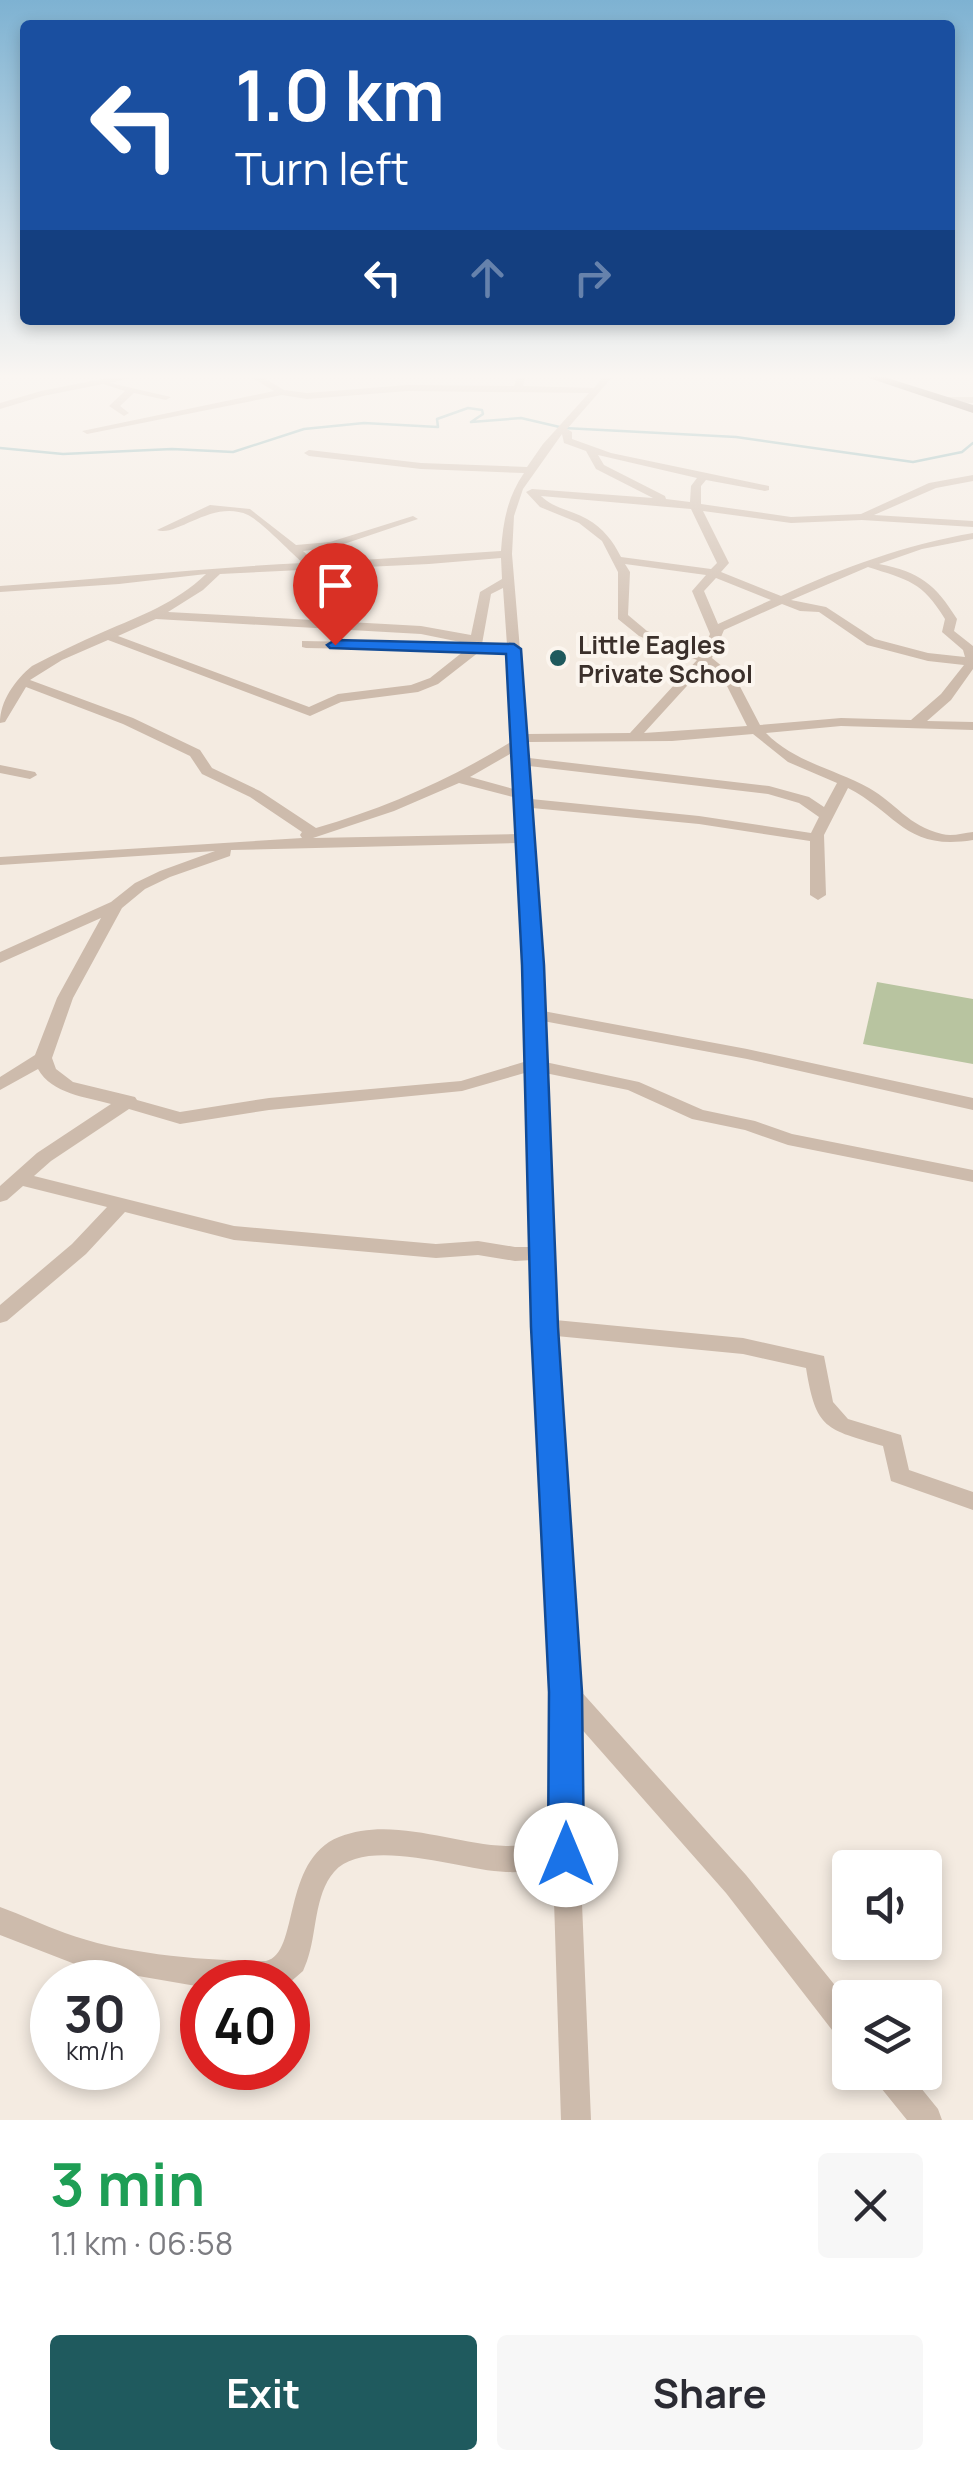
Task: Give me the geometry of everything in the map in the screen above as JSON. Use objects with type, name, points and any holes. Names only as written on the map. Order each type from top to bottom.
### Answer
[{"type":"street","points":[[529,474],[525,491],[509,516],[506,582],[521,747],[533,965],[545,1327],[565,1692],[574,2118]]},
{"type":"street","points":[[614,474],[664,502]]},
{"type":"street","points":[[694,474],[765,488]]},
{"type":"street","points":[[703,476],[694,487],[693,507],[724,563],[698,591],[716,632]]},
{"type":"street","points":[[862,516],[933,485],[973,478]]},
{"type":"street","points":[[525,491],[664,502],[791,520],[862,516],[973,524]]},
{"type":"street","points":[[525,491],[591,525],[605,536],[610,551],[620,560],[712,574],[800,607],[822,609],[871,642],[973,662]]},
{"type":"street","points":[[162,530],[201,510],[255,514],[313,566]]},
{"type":"street","points":[[293,549],[331,545],[413,519]]},
{"type":"street","points":[[632,738],[705,659],[716,632],[779,598],[920,546],[973,536]]},
{"type":"street","points":[[0,589],[216,571],[506,554]]},
{"type":"street","points":[[620,560],[625,583],[622,616],[650,640],[705,659],[734,682],[754,728],[808,768],[846,781],[880,801],[898,819],[949,840],[973,836]]},
{"type":"street","points":[[868,565],[912,574],[924,582],[951,619],[948,632],[969,649],[973,662]]},
{"type":"street","points":[[0,719],[7,699],[52,660],[150,615],[196,588],[216,571]]},
{"type":"street","points":[[105,635],[310,712],[338,698],[413,690],[434,680],[476,644],[486,592],[506,582]]},
{"type":"street","points":[[150,615],[421,630],[514,649]]},
{"type":"street","points":[[306,644],[476,644]]},
{"type":"street","points":[[916,723],[946,697],[973,662]]},
{"type":"street","points":[[24,682],[128,721],[195,753],[207,771],[255,794],[314,833]]},
{"type":"street","points":[[277,843],[314,833],[479,770],[521,747],[754,728],[916,723],[973,726]]},
{"type":"street","points":[[521,747],[769,790],[804,800],[827,816]]},
{"type":"street","points":[[0,769],[30,775]]},
{"type":"street","points":[[457,778],[524,799],[817,838]]},
{"type":"street","points":[[818,895],[817,838],[846,781]]},
{"type":"street","points":[[0,861],[277,843],[525,838]]},
{"type":"street","points":[[0,958],[116,905],[140,886],[165,874],[256,844]]},
{"type":"street","points":[[116,905],[65,998],[43,1058],[45,1069],[67,1086],[129,1101],[170,1117],[196,1117],[269,1104],[462,1086],[534,1065],[633,1086],[698,1115],[749,1125],[788,1139],[973,1176]]},
{"type":"street","points":[[532,1014],[747,1054],[973,1104]]},
{"type":"street","points":[[0,1085],[43,1058]]},
{"type":"street","points":[[0,1196],[44,1157],[129,1101]]},
{"type":"street","points":[[20,1179],[234,1233],[423,1250],[542,1252]]},
{"type":"street","points":[[0,1316],[78,1249],[121,1204]]},
{"type":"street","points":[[545,1327],[725,1344],[816,1362],[823,1406],[840,1426],[893,1441],[899,1475],[973,1501]]},
{"type":"street","points":[[565,1692],[736,1884],[832,2005]]},
{"type":"street","points":[[0,1921],[92,1955],[236,1977],[268,1975],[286,1968],[294,1956],[302,1909],[314,1879],[336,1850],[354,1842],[373,1841],[506,1860],[566,1855]]},
{"type":"street","points":[[903,2090],[927,2120]]},
{"type":"green space","points":[[877,982],[973,999],[973,1064],[863,1044]]},
{"type":"place","name":"Little Eagles Private School","points":[[558,658]]},
{"type":"route","points":[[335,645],[514,649],[533,965],[545,1327],[565,1692],[566,1855]]}]
